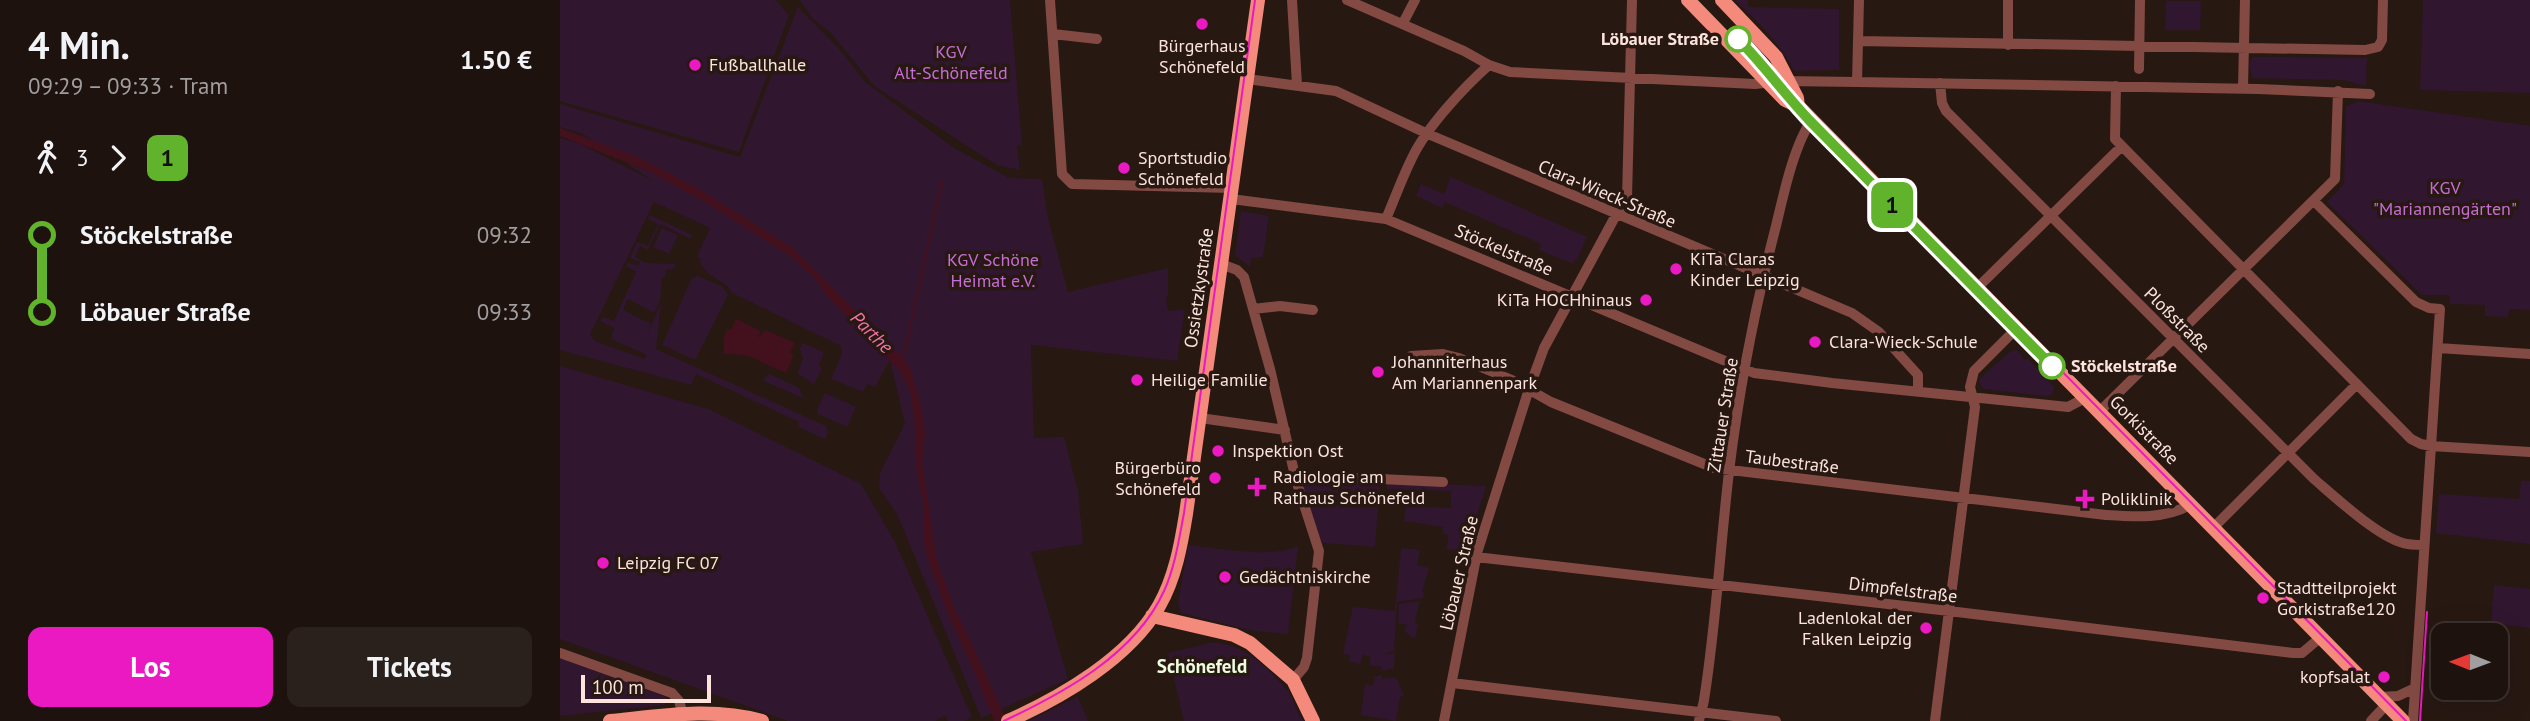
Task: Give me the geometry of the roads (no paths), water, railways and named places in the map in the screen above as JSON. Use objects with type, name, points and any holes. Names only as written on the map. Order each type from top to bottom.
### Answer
[{"type":"main road","name":"Ossietzkystraße","points":[[1008,721],[1051,700],[1086,678],[1123,648],[1152,616],[1169,584],[1179,552],[1200,418],[1258,0]]},
{"type":"main road","name":"Gorkistraße","points":[[1688,0],[1768,84],[1785,100],[1798,106],[2403,721]]},
{"type":"main road","name":"Gorkistraße","points":[[1722,0],[1767,46],[1797,98],[1798,106]]},
{"type":"main road","points":[[1152,616],[1234,635],[1264,653],[1293,680],[1313,721]]},
{"type":"main road","points":[[610,721],[683,713],[712,713],[762,721]]},
{"type":"street","points":[[1050,0],[1053,34],[1097,39]]},
{"type":"street","points":[[1292,0],[1297,85]]},
{"type":"street","points":[[1347,0],[1510,72],[1768,84],[1788,81],[1940,83],[2338,91],[2370,94]]},
{"type":"street","points":[[1403,23],[1415,0]]},
{"type":"street","name":"Löbauer Straße","points":[[1444,721],[1476,557],[1529,389],[1544,348],[1627,198],[1632,0]]},
{"type":"street","points":[[1857,82],[1859,0]]},
{"type":"street","points":[[2008,0],[2008,45]]},
{"type":"street","points":[[2138,69],[2140,0]]},
{"type":"street","points":[[2243,89],[2245,0]]},
{"type":"street","points":[[1858,41],[2371,50],[2378,47],[2382,40],[2384,0]]},
{"type":"street","name":"Stöckelstraße","points":[[1053,34],[1062,174],[1072,184],[1231,194],[1386,219],[1744,370],[1790,378],[2068,407],[2085,398]]},
{"type":"street","points":[[1386,219],[1413,156],[1473,79],[1489,65]]},
{"type":"street","name":"Clara-Wieck-Straße","points":[[1247,79],[1336,91],[1428,134],[1865,320],[1918,375],[1918,392]]},
{"type":"street","name":"Ploßstraße","points":[[1940,83],[1942,103],[1946,111],[2287,453],[2329,492],[2383,532],[2403,543],[2424,545]]},
{"type":"street","points":[[2116,86],[2115,139],[2411,439],[2431,446],[2530,452]]},
{"type":"street","points":[[2099,412],[2334,179],[2338,91]]},
{"type":"street","name":"Zittauer Straße","points":[[1700,717],[1718,584],[1729,471],[1744,370],[1763,276],[1790,176],[1806,129],[1812,121]]},
{"type":"street","points":[[1978,288],[2122,146]]},
{"type":"street","points":[[2314,201],[2416,302],[2429,308],[2441,309],[2413,721]]},
{"type":"street","points":[[1221,264],[1237,270],[1244,277],[1296,480],[1319,551],[1307,658],[1304,667],[1293,680]]},
{"type":"street","points":[[1253,309],[1280,306],[1312,310]]},
{"type":"street","points":[[1935,721],[1975,407],[1970,387],[1973,371],[2017,328]]},
{"type":"street","points":[[2438,348],[2530,354]]},
{"type":"street","name":"Taubestraße","points":[[1411,356],[1443,354],[1459,358],[1529,389],[1551,402],[1695,461],[1729,471],[2043,509],[2135,517],[2167,514],[2190,505]]},
{"type":"street","points":[[2213,528],[2357,384]]},
{"type":"street","points":[[1200,418],[1284,429]]},
{"type":"street","points":[[1296,480],[1360,478],[1443,481]]},
{"type":"street","name":"Dimpfelstraße","points":[[1476,557],[2293,653],[2302,653],[2321,637]]},
{"type":"street","points":[[560,653],[672,693],[679,701],[683,713]]},
{"type":"street","points":[[1452,683],[1700,717],[1776,721]]},
{"type":"street","points":[[2371,721],[2384,701],[2415,688]]},
{"type":"water","name":"Parthe","points":[[560,128],[640,158],[696,187],[793,248],[903,358],[911,370],[920,401],[925,434],[922,462],[937,561],[955,610],[1007,721],[994,721],[947,612],[927,557],[923,536],[923,501],[915,462],[911,394],[899,370],[826,295],[815,278],[791,257],[705,202],[650,172],[560,136]]},
{"type":"water","points":[[736,319],[761,331],[758,338],[766,330],[795,343],[790,353],[794,354],[786,373],[746,355],[724,354],[724,337]]},
{"type":"waterway","name":"Parthe","points":[[903,359],[942,181]]},
{"type":"tram line","points":[[1004,721],[1050,698],[1095,670],[1116,653],[1151,614],[1168,582],[1184,513],[1255,0]]},
{"type":"tram line","name":"1","points":[[1738,39],[1762,62],[1785,94],[1811,122],[2052,366]]},
{"type":"tram line","points":[[1798,103],[2406,721]]},
{"type":"tram line","points":[[2420,721],[2427,612]]},
{"type":"place","name":"Bürgerhaus Schönefeld","points":[[1202,24]]},
{"type":"place","name":"Löbauer Straße","points":[[1738,39]]},
{"type":"place","name":"Fußballhalle","points":[[695,65]]},
{"type":"place","name":"Sportstudio Schönefeld","points":[[1124,168]]},
{"type":"place","name":"KiTa Claras Kinder Leipzig","points":[[1676,269]]},
{"type":"place","name":"KiTa HOCHhinaus","points":[[1646,300]]},
{"type":"place","name":"Clara-Wieck-Schule","points":[[1815,342]]},
{"type":"place","name":"Stöckelstraße","points":[[2052,366]]},
{"type":"place","name":"Johanniterhaus Am Mariannenpark","points":[[1378,372]]},
{"type":"place","name":"Heilige Familie","points":[[1137,380]]},
{"type":"place","name":"Inspektion Ost","points":[[1218,451]]},
{"type":"place","name":"Bürgerbüro Schönefeld","points":[[1215,478]]},
{"type":"place","name":"Radiologie am Rathaus Schönefeld","points":[[1257,487]]},
{"type":"place","name":"Poliklinik","points":[[2085,499]]},
{"type":"place","name":"Leipzig FC 07","points":[[603,563]]},
{"type":"place","name":"Gedächtniskirche","points":[[1225,577]]},
{"type":"place","name":"Stadtteilprojekt Gorkistraße120","points":[[2263,598]]},
{"type":"place","name":"Ladenlokal der Falken Leipzig","points":[[1926,628]]},
{"type":"place","name":"kopfsalat","points":[[2384,677]]},
{"type":"district","name":"Schönefeld","points":[[1202,666]]},
{"type":"park label","name":"KGV Alt-Schönefeld","points":[[951,62]]},
{"type":"park label","name":"KGV \"Mariannengärten\"","points":[[2445,198]]},
{"type":"park label","name":"KGV Schöne Heimat e.V.","points":[[993,270]]}]
